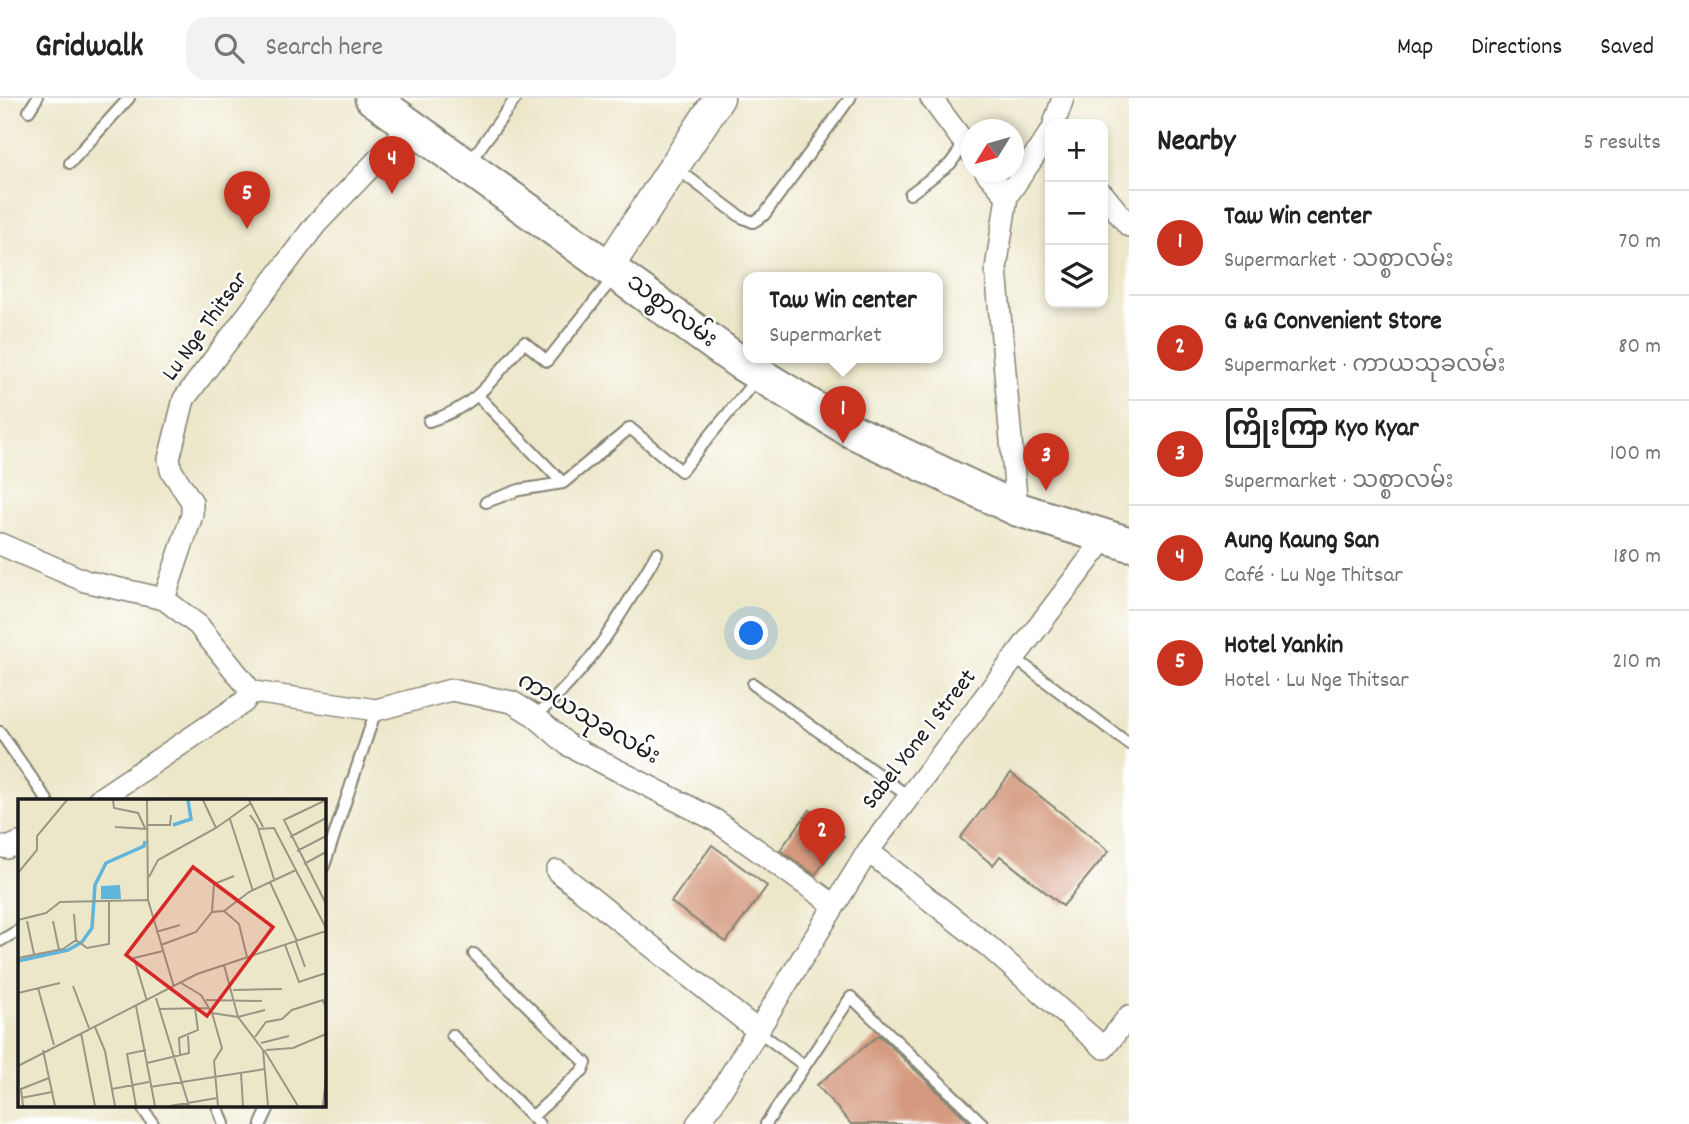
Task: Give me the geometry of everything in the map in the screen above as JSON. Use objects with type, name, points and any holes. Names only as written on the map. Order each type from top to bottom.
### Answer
[{"type":"main road","name":"သစ္စာလမ်း","points":[[372,98],[743,363]]},
{"type":"main road","points":[[613,269],[672,165],[719,98]]},
{"type":"main road","name":"သစ္စာလမ်း","points":[[743,363],[850,430],[1017,509],[1118,540]]},
{"type":"street","points":[[931,98],[961,139]]},
{"type":"street","points":[[1056,119],[1063,98]]},
{"type":"street","name":"Lu Nge Thitsar","points":[[164,599],[192,515],[192,502],[171,470],[169,459],[184,398],[316,224],[410,126]]},
{"type":"street","points":[[1017,509],[996,269],[1007,196],[1045,140]]},
{"type":"street","points":[[995,182],[1007,196]]},
{"type":"street","points":[[1108,200],[1129,226]]},
{"type":"street","name":"Sabel Yone 1 Street","points":[[696,1124],[758,1031],[868,851],[1016,659],[1118,540]]},
{"type":"street","points":[[0,544],[85,581],[164,599],[198,625],[251,691],[244,702],[99,799]]},
{"type":"street","name":"ကာယသုခလမ်း","points":[[251,691],[376,710],[451,690],[512,702],[535,716],[568,745],[715,820],[834,904]]},
{"type":"street","points":[[0,846],[7,848],[18,844]]},
{"type":"street","points":[[868,851],[988,946],[1104,1048],[1129,1016]]},
{"type":"street","points":[[557,871],[758,1031]]},
{"type":"lane","points":[[29,111],[37,98]]},
{"type":"lane","points":[[70,163],[129,98]]},
{"type":"lane","points":[[467,165],[516,98]]},
{"type":"lane","points":[[672,165],[741,217],[753,222],[764,215],[850,98]]},
{"type":"lane","points":[[910,194],[961,155]]},
{"type":"lane","points":[[429,421],[455,414],[478,396],[524,342],[547,361],[613,269]]},
{"type":"lane","points":[[486,502],[519,490],[563,483],[630,428],[681,471],[760,375]]},
{"type":"lane","points":[[478,396],[563,483]]},
{"type":"lane","points":[[535,716],[560,695],[609,635],[657,553]]},
{"type":"lane","points":[[1016,659],[1129,744]]},
{"type":"lane","points":[[753,684],[908,796]]},
{"type":"lane","points":[[326,860],[376,710]]},
{"type":"lane","points":[[0,732],[46,799]]},
{"type":"lane","points":[[0,941],[18,931]]},
{"type":"lane","points":[[452,1035],[536,1121],[583,1070],[586,1063],[474,954]]},
{"type":"lane","points":[[766,1124],[851,998],[983,1124]]},
{"type":"lane","points":[[758,1031],[806,1066]]},
{"type":"lane","points":[[142,1107],[153,1124]]},
{"type":"lane","points":[[218,1107],[224,1124]]},
{"type":"lane","points":[[261,1124],[269,1107]]},
{"type":"building","points":[[1011,773],[1109,851],[1063,906],[1000,856],[993,865],[960,838]]},
{"type":"building","points":[[810,810],[844,836],[815,875],[780,850]]},
{"type":"building","points":[[712,845],[767,886],[726,942],[671,902]]},
{"type":"building","points":[[879,1035],[971,1124],[851,1124],[817,1085]]},
{"type":"place","name":"Aung Kaung San","points":[[392,194]]},
{"type":"place","name":"Hotel Yankin","points":[[247,229]]},
{"type":"place","name":"Taw Win center","points":[[843,444]]},
{"type":"place","name":"ကြိုးကြာ Kyo Kyar","points":[[1046,491]]},
{"type":"place","name":"G &G Convenient Store","points":[[822,866]]}]
